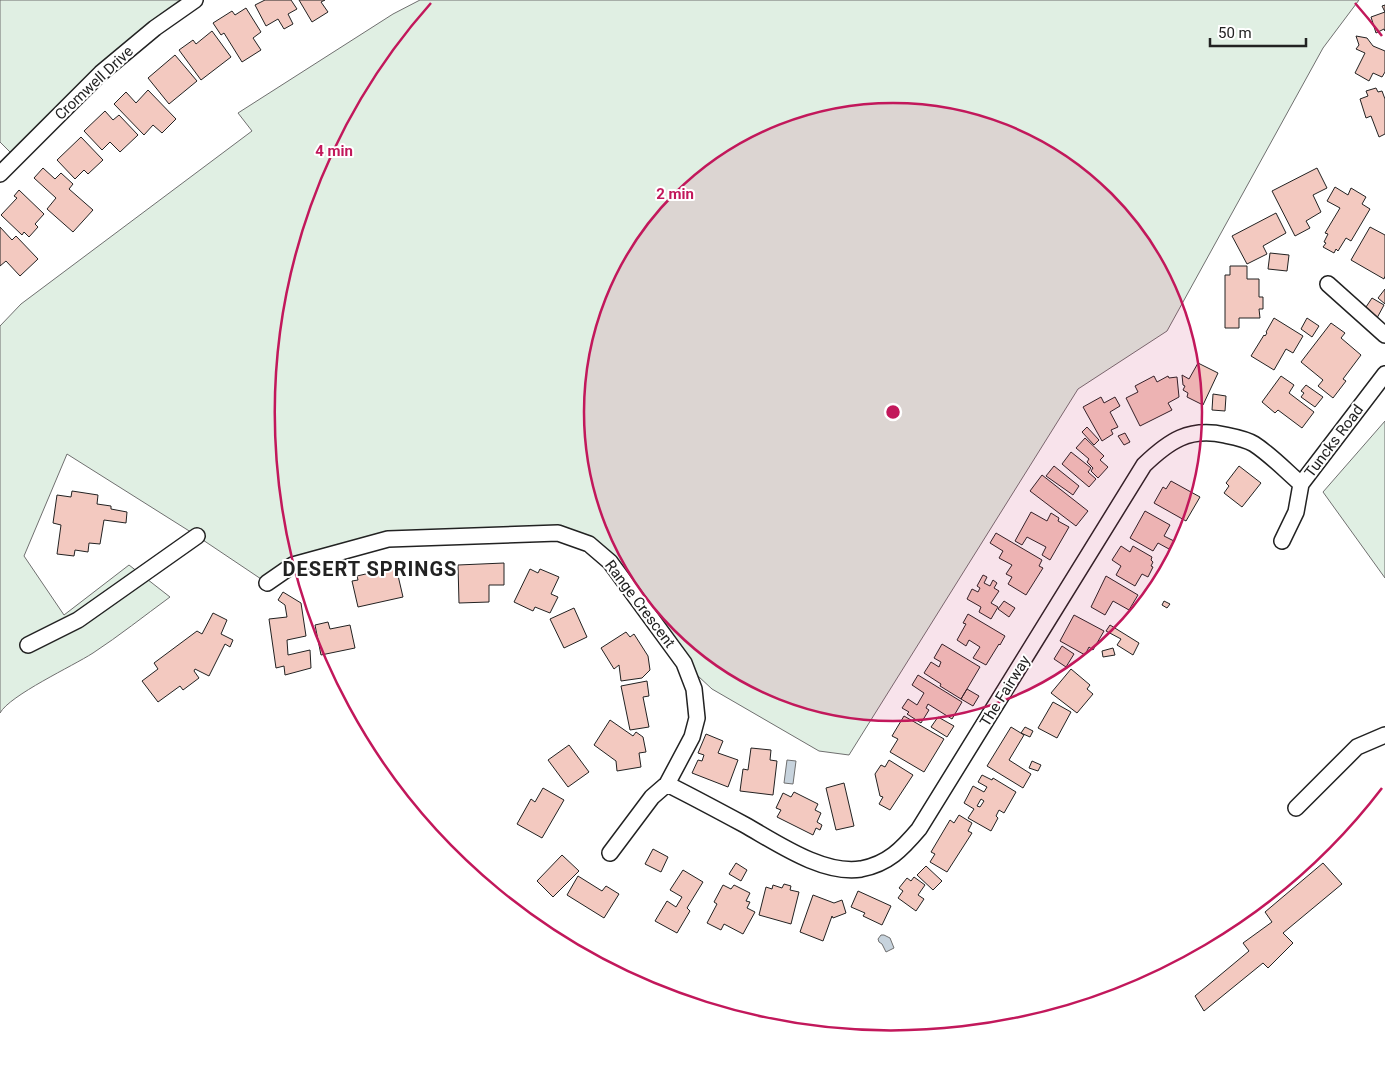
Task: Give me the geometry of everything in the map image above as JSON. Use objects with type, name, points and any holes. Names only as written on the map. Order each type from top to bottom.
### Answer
[{"type":"street","name":"Cromwell Drive","points":[[0,174],[101,73],[155,28],[195,0]]},
{"type":"street","points":[[1328,284],[1385,335]]},
{"type":"street","name":"Tuncks Road","points":[[1282,541],[1296,512],[1301,484],[1385,374]]},
{"type":"street","name":"The Fairway","points":[[667,784],[805,858],[836,869],[860,869],[880,863],[902,849],[919,829],[1144,465],[1163,448],[1180,437],[1197,433],[1218,433],[1254,444],[1301,484]]},
{"type":"street","name":"Range Crescent","points":[[267,583],[292,565],[388,539],[558,534],[589,544],[610,562],[684,663],[694,689],[696,718],[692,737],[667,784],[647,803],[610,853]]},
{"type":"street","points":[[28,645],[78,620],[197,536]]},
{"type":"street","points":[[1296,808],[1356,747],[1385,735]]},
{"type":"green space","points":[[0,0],[195,0],[155,28],[16,158],[0,142]]},
{"type":"green space","points":[[420,0],[1359,0],[1323,48],[1167,331],[1078,389],[849,755],[819,751],[712,689],[684,663],[609,562],[579,540],[362,545],[267,583],[194,534],[67,454],[24,556],[64,615],[129,565],[170,597],[93,653],[16,698],[0,713],[0,326],[21,304],[252,131],[238,113],[393,14]]},
{"type":"green space","points":[[1385,421],[1385,578],[1323,492]]},
{"type":"shaded area","points":[[787,760],[796,761],[793,784],[784,783]]},
{"type":"shaded area","points":[[881,935],[890,938],[894,948],[886,952],[878,939]]},
{"type":"building","points":[[265,0],[291,0],[297,9],[288,14],[293,24],[284,29],[278,19],[266,26],[255,5]]},
{"type":"building","points":[[299,0],[325,0],[321,2],[328,12],[312,22]]},
{"type":"building","points":[[246,8],[261,32],[253,38],[261,50],[242,62],[224,33],[221,35],[213,23],[232,11],[235,15]]},
{"type":"building","points":[[1385,12],[1385,31],[1384,29],[1376,33],[1371,17]]},
{"type":"building","points":[[212,31],[231,57],[201,80],[179,50],[193,40],[196,44]]},
{"type":"building","points":[[1356,36],[1367,38],[1373,46],[1385,51],[1385,72],[1382,77],[1373,73],[1369,81],[1355,73],[1365,53],[1356,49],[1359,45]]},
{"type":"building","points":[[175,55],[197,81],[169,104],[148,78]]},
{"type":"building","points":[[1376,88],[1378,92],[1382,91],[1385,99],[1385,134],[1379,137],[1371,116],[1366,118],[1360,99],[1368,96],[1366,91]]},
{"type":"building","points":[[148,90],[176,119],[162,133],[153,125],[144,135],[114,104],[126,92],[136,103]]},
{"type":"building","points":[[105,111],[113,120],[119,115],[138,135],[120,152],[110,142],[102,150],[84,131]]},
{"type":"building","points":[[81,137],[103,160],[88,174],[84,170],[75,179],[57,160]]},
{"type":"building","points":[[43,168],[55,179],[61,173],[73,184],[69,189],[93,210],[73,232],[47,209],[56,198],[34,178]]},
{"type":"building","points":[[1317,168],[1327,188],[1313,195],[1321,212],[1306,221],[1310,228],[1295,236],[1272,191]]},
{"type":"building","points":[[1335,187],[1348,195],[1351,188],[1366,197],[1362,204],[1370,209],[1351,241],[1346,238],[1338,251],[1336,249],[1334,253],[1323,247],[1328,234],[1325,233],[1340,208],[1327,201]]},
{"type":"building","points":[[19,190],[44,214],[35,224],[38,227],[29,237],[24,232],[22,235],[1,215],[17,198],[14,196]]},
{"type":"building","points":[[1276,213],[1286,233],[1263,246],[1267,254],[1247,264],[1232,236]]},
{"type":"building","points":[[0,227],[12,240],[16,236],[38,259],[20,276],[6,261],[0,266]]},
{"type":"building","points":[[1370,227],[1385,235],[1384,279],[1351,260]]},
{"type":"building","points":[[1270,253],[1289,255],[1287,271],[1268,269]]},
{"type":"building","points":[[1230,266],[1247,266],[1247,279],[1259,279],[1259,297],[1263,297],[1263,309],[1259,309],[1260,318],[1239,318],[1239,328],[1225,328],[1225,275],[1230,275]]},
{"type":"building","points":[[1385,289],[1385,304],[1378,298]]},
{"type":"building","points":[[1372,298],[1384,305],[1377,318],[1364,310]]},
{"type":"building","points":[[1274,318],[1303,336],[1293,353],[1286,349],[1274,370],[1251,356],[1267,333]]},
{"type":"building","points":[[1307,318],[1319,326],[1312,337],[1301,329]]},
{"type":"building","points":[[1331,323],[1345,333],[1341,338],[1361,355],[1343,379],[1346,381],[1333,398],[1318,386],[1323,380],[1301,362]]},
{"type":"building","points":[[1198,363],[1218,373],[1203,405],[1187,397],[1188,393],[1183,390],[1185,386],[1183,385],[1182,375],[1189,379]]},
{"type":"building","points":[[1154,376],[1157,382],[1168,376],[1169,378],[1177,377],[1179,397],[1168,403],[1172,410],[1140,426],[1126,398],[1138,392],[1135,386]]},
{"type":"building","points":[[1281,376],[1294,385],[1289,393],[1314,412],[1302,428],[1278,410],[1275,413],[1262,402]]},
{"type":"building","points":[[1306,385],[1323,397],[1315,407],[1301,397],[1304,393],[1301,391]]},
{"type":"building","points":[[1213,394],[1226,396],[1225,411],[1212,410]]},
{"type":"building","points":[[1101,397],[1104,403],[1115,397],[1120,406],[1110,412],[1118,427],[1111,430],[1113,434],[1102,441],[1083,407]]},
{"type":"building","points":[[1087,427],[1099,440],[1094,445],[1082,432]]},
{"type":"building","points":[[1125,433],[1130,442],[1124,445],[1118,436]]},
{"type":"building","points":[[1085,438],[1104,456],[1100,460],[1108,467],[1098,478],[1091,471],[1093,468],[1087,462],[1089,459],[1076,448]]},
{"type":"building","points":[[1071,452],[1091,468],[1088,472],[1096,479],[1089,487],[1062,464]]},
{"type":"building","points":[[1054,466],[1079,486],[1073,495],[1046,476]]},
{"type":"building","points":[[1239,466],[1261,483],[1242,507],[1224,493],[1229,486],[1226,483]]},
{"type":"building","points":[[1042,475],[1088,511],[1076,526],[1030,491]]},
{"type":"building","points":[[1171,481],[1200,497],[1186,521],[1154,503],[1163,487],[1166,489]]},
{"type":"building","points":[[72,491],[98,495],[97,504],[111,506],[111,509],[127,512],[126,523],[104,520],[100,544],[89,543],[88,552],[75,550],[74,556],[57,554],[61,525],[53,523],[57,495],[71,497]]},
{"type":"building","points":[[1145,511],[1170,525],[1164,536],[1174,541],[1169,549],[1158,543],[1153,551],[1130,538]]},
{"type":"building","points":[[1031,512],[1047,521],[1051,513],[1059,518],[1058,521],[1069,527],[1050,560],[1042,555],[1046,547],[1027,537],[1022,545],[1015,541]]},
{"type":"building","points":[[996,533],[1042,560],[1039,566],[1043,568],[1026,595],[1008,584],[1012,577],[1006,574],[1012,565],[999,558],[1003,551],[990,543]]},
{"type":"building","points":[[1121,546],[1130,552],[1133,546],[1152,557],[1151,560],[1153,562],[1151,566],[1153,567],[1148,577],[1142,574],[1135,586],[1116,575],[1121,566],[1112,560]]},
{"type":"building","points":[[504,563],[504,585],[489,585],[489,602],[459,603],[458,565]]},
{"type":"building","points":[[396,567],[403,597],[358,607],[352,581],[358,580],[357,576]]},
{"type":"building","points":[[530,569],[538,573],[540,569],[559,577],[551,594],[558,597],[550,613],[535,607],[533,611],[514,602]]},
{"type":"building","points":[[983,575],[987,577],[984,583],[990,586],[993,580],[997,583],[994,588],[999,591],[991,603],[998,607],[991,619],[979,612],[981,607],[967,599],[972,589],[978,592],[980,588],[977,586]]},
{"type":"building","points":[[1106,576],[1138,595],[1129,610],[1113,601],[1105,615],[1091,607]]},
{"type":"building","points":[[283,592],[301,603],[306,636],[287,640],[288,655],[310,650],[311,668],[285,675],[284,666],[276,668],[269,619],[287,617],[285,605],[278,600]]},
{"type":"building","points":[[1004,601],[1015,608],[1009,617],[998,609]]},
{"type":"building","points":[[1164,601],[1170,604],[1167,608],[1162,605]]},
{"type":"building","points":[[574,608],[587,637],[564,648],[550,619]]},
{"type":"building","points":[[213,613],[227,620],[221,634],[233,640],[230,647],[225,644],[209,676],[195,669],[194,671],[199,678],[183,690],[180,686],[158,702],[142,681],[158,669],[154,663],[197,631],[202,634]]},
{"type":"building","points":[[968,614],[1005,636],[986,665],[973,658],[980,647],[969,640],[966,646],[957,640],[966,624],[963,623]]},
{"type":"building","points":[[1074,615],[1104,631],[1093,650],[1089,647],[1085,655],[1060,641]]},
{"type":"building","points":[[328,622],[330,629],[350,625],[355,648],[321,655],[315,625]]},
{"type":"building","points":[[1110,625],[1139,643],[1133,655],[1117,645],[1121,639],[1106,631]]},
{"type":"building","points":[[626,632],[630,637],[634,634],[648,656],[650,670],[642,678],[621,681],[619,665],[614,669],[601,648]]},
{"type":"building","points":[[942,644],[980,667],[961,699],[924,673],[931,662],[939,667],[941,662],[934,658]]},
{"type":"building","points":[[1062,646],[1074,654],[1066,667],[1054,659]]},
{"type":"building","points":[[1113,648],[1115,655],[1103,657],[1102,651]]},
{"type":"building","points":[[1071,669],[1090,685],[1087,689],[1093,694],[1077,713],[1051,693]]},
{"type":"building","points":[[918,675],[962,702],[952,719],[928,704],[926,708],[929,710],[921,723],[907,714],[909,712],[902,708],[908,699],[917,705],[924,693],[912,685]]},
{"type":"building","points":[[647,681],[649,696],[643,697],[649,727],[630,730],[621,686]]},
{"type":"building","points":[[967,689],[979,696],[973,706],[961,699]]},
{"type":"building","points":[[1053,702],[1071,712],[1057,738],[1038,728]]},
{"type":"building","points":[[904,716],[944,739],[924,772],[890,752],[898,739],[892,736]]},
{"type":"building","points":[[938,717],[954,726],[947,737],[931,727]]},
{"type":"building","points":[[610,720],[633,736],[636,732],[643,737],[646,752],[639,753],[641,767],[617,771],[616,761],[594,745]]},
{"type":"building","points":[[1011,727],[1024,735],[1009,760],[1031,774],[1023,788],[987,766]]},
{"type":"building","points":[[1025,727],[1033,731],[1030,737],[1021,733]]},
{"type":"building","points":[[706,734],[723,741],[718,753],[738,760],[728,787],[692,773],[698,760],[702,761],[704,755],[698,753]]},
{"type":"building","points":[[569,745],[589,772],[568,787],[548,760]]},
{"type":"building","points":[[751,748],[771,750],[770,760],[777,761],[773,795],[740,791],[743,769],[748,770]]},
{"type":"building","points":[[889,760],[913,775],[890,810],[879,804],[883,797],[880,796],[875,774],[881,765],[885,767]]},
{"type":"building","points":[[1032,761],[1041,765],[1038,771],[1029,768]]},
{"type":"building","points":[[982,775],[992,780],[993,778],[1016,792],[1004,813],[999,810],[996,816],[998,818],[991,831],[968,818],[974,809],[964,803],[973,786],[984,792],[987,787],[978,782]],"holes":[[[981,799],[984,801],[980,807],[977,806]]]},
{"type":"building","points":[[844,783],[854,826],[836,830],[826,788]]},
{"type":"building","points":[[543,788],[564,800],[542,838],[517,824],[531,799],[535,802]]},
{"type":"building","points":[[794,792],[818,804],[815,810],[821,813],[817,822],[822,825],[820,830],[816,828],[813,835],[777,817],[781,810],[776,808],[783,793],[791,797]]},
{"type":"building","points":[[959,815],[972,823],[968,831],[972,833],[947,872],[930,862],[935,854],[931,852],[950,820],[954,823]]},
{"type":"building","points":[[653,849],[668,857],[661,872],[645,864]]},
{"type":"building","points":[[562,855],[579,871],[553,897],[537,881]]},
{"type":"building","points":[[736,863],[747,870],[741,881],[729,874]]},
{"type":"building","points":[[1323,863],[1342,884],[1283,933],[1293,943],[1268,968],[1263,963],[1204,1011],[1195,996],[1249,951],[1243,943],[1272,922],[1265,912]]},
{"type":"building","points":[[926,866],[942,881],[933,890],[917,875]]},
{"type":"building","points":[[683,870],[703,882],[687,908],[690,911],[677,933],[655,921],[667,901],[676,907],[682,897],[670,890]]},
{"type":"building","points":[[578,876],[602,891],[606,886],[619,894],[604,918],[567,895]]},
{"type":"building","points":[[914,877],[925,885],[918,895],[924,899],[916,911],[898,898],[903,891],[899,888],[907,878],[911,881]]},
{"type":"building","points":[[784,884],[791,886],[790,890],[799,892],[791,924],[759,915],[766,887],[772,889],[773,885],[782,888]]},
{"type":"building","points":[[723,885],[731,889],[734,885],[750,893],[746,901],[750,902],[747,908],[755,912],[743,934],[724,924],[721,930],[707,923],[717,904],[714,902]]},
{"type":"building","points":[[858,891],[891,906],[882,925],[863,916],[865,913],[851,907]]},
{"type":"building","points":[[813,895],[834,903],[842,900],[846,913],[833,918],[832,916],[823,941],[800,932]]},
{"type":"district","name":"DESERT SPRINGS","points":[[370,569]]}]
